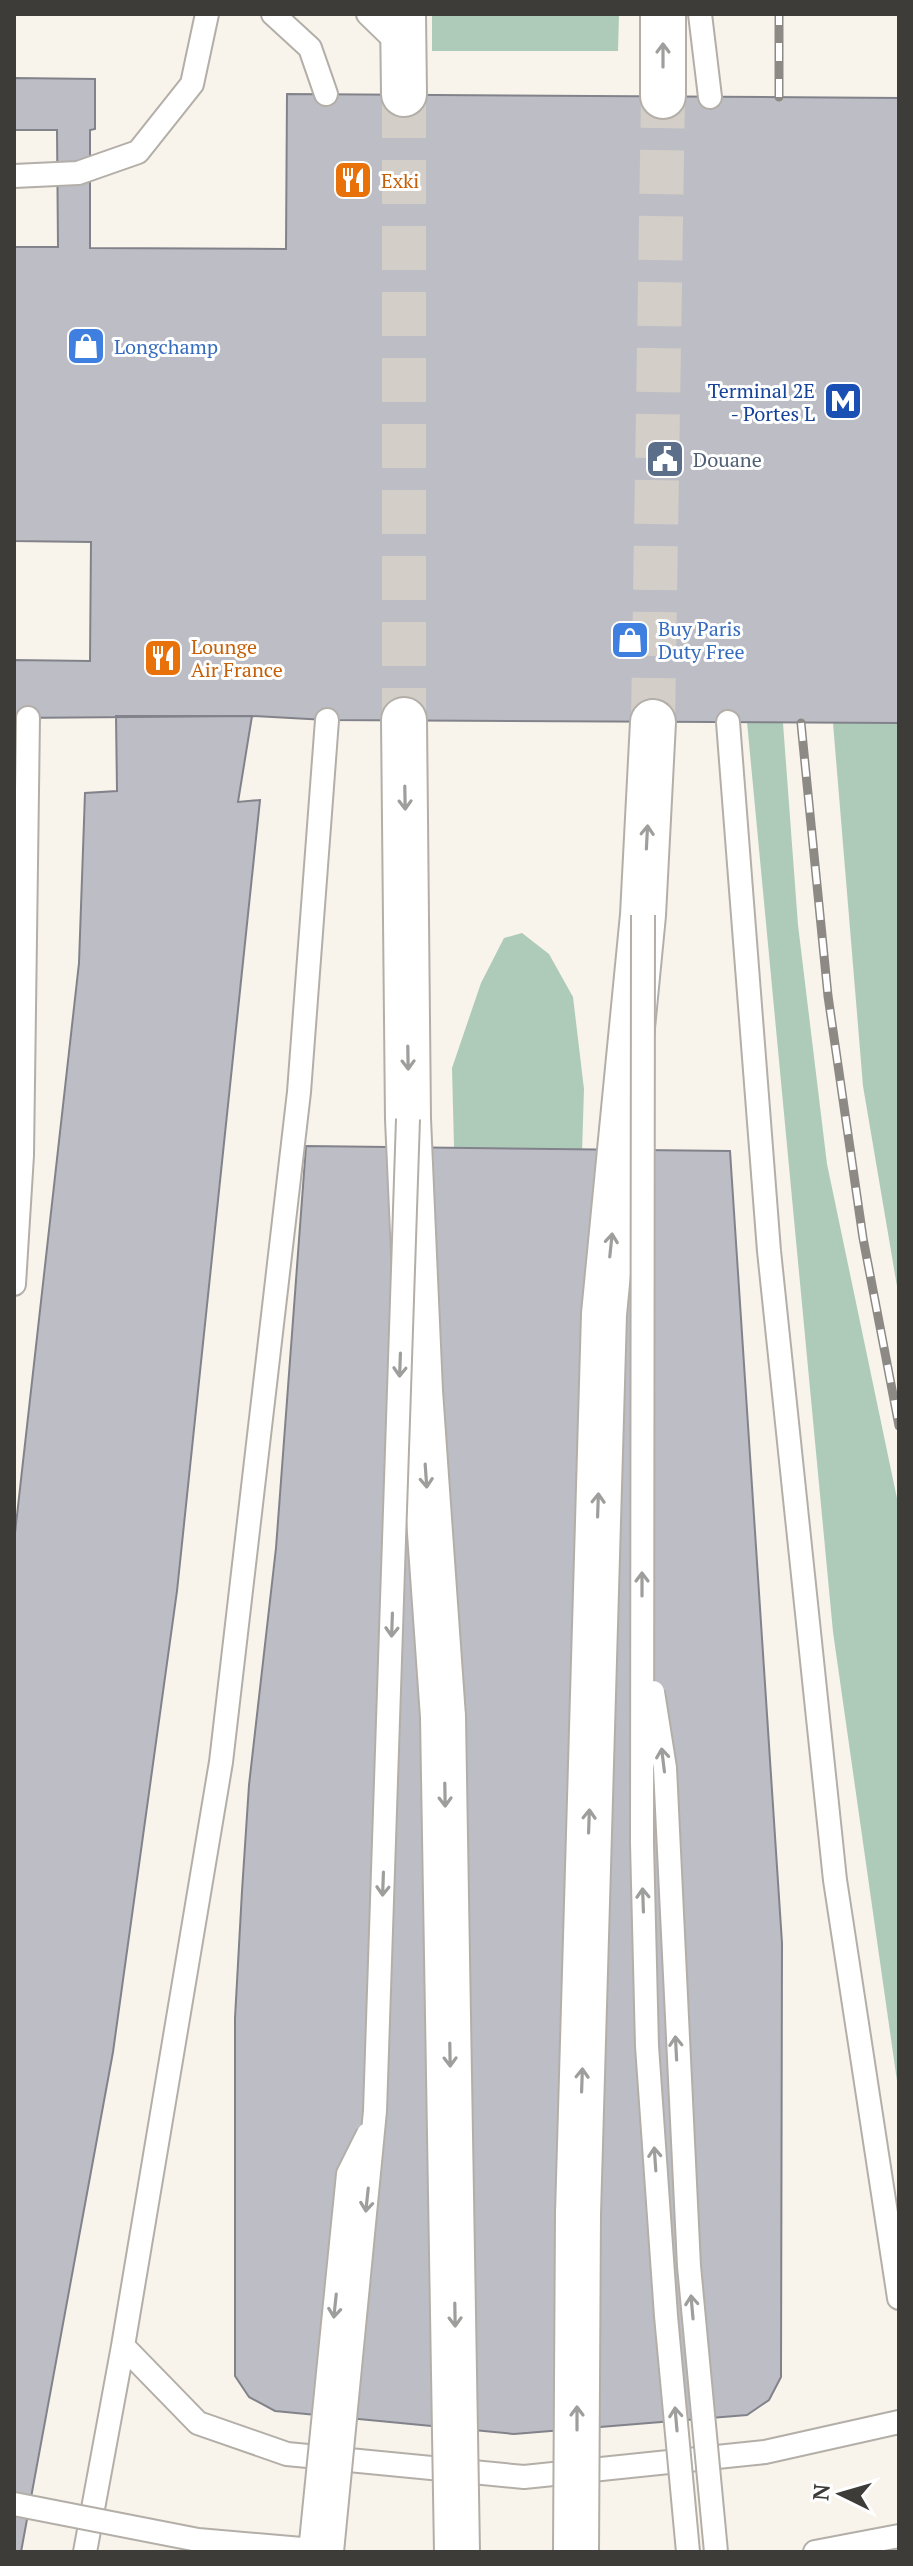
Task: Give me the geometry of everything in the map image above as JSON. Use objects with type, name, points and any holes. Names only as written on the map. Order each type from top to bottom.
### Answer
[{"type":"main road","points":[[663,14],[663,96]]},
{"type":"main road","points":[[403,31],[404,94]]},
{"type":"main road","points":[[404,720],[408,1119],[420,1391],[443,1717],[457,2552]]},
{"type":"main road","points":[[576,2552],[578,2214],[604,1314],[643,915],[653,722]]},
{"type":"lane","points":[[14,176],[78,173],[138,152],[192,84],[207,14]]},
{"type":"lane","points":[[273,14],[310,48],[326,94]]},
{"type":"lane","points":[[368,14],[403,31]]},
{"type":"lane","points":[[700,14],[710,97]]},
{"type":"lane","points":[[14,1284],[28,718]]},
{"type":"lane","points":[[85,2552],[123,2346],[221,1762],[299,1092],[327,720]]},
{"type":"lane","points":[[728,722],[769,1251],[833,1865],[899,2298]]},
{"type":"lane","points":[[643,915],[642,1843],[647,2046],[666,2316],[688,2552]]},
{"type":"lane","points":[[332,2552],[374,2123],[408,1119]]},
{"type":"lane","points":[[642,1620],[665,1768],[689,2266],[716,2552]]},
{"type":"lane","points":[[310,2552],[348,2174],[374,2123]]},
{"type":"lane","points":[[123,2346],[198,2423],[287,2454],[524,2477],[765,2452],[899,2422]]},
{"type":"lane","points":[[14,2504],[198,2540],[338,2552]]},
{"type":"lane","points":[[815,2552],[899,2536]]},
{"type":"green space","points":[[432,14],[619,14],[618,51],[432,51]]},
{"type":"green space","points":[[747,722],[783,723],[798,925],[827,1164],[899,1508],[899,2095],[833,1632]]},
{"type":"green space","points":[[833,723],[899,723],[899,1298],[863,1086]]},
{"type":"green space","points":[[522,933],[549,954],[573,997],[584,1089],[570,1540],[464,1539],[452,1068],[481,983],[504,938]]},
{"type":"building","name":"Terminal 2E - Portes L","points":[[14,78],[95,79],[95,129],[90,130],[90,248],[286,249],[287,94],[899,98],[899,723],[327,720],[252,716],[14,718],[14,660],[90,661],[91,542],[14,541],[14,247],[58,247],[57,130],[14,130]]},
{"type":"building","points":[[116,716],[252,716],[238,802],[260,800],[177,1591],[113,2052],[21,2552],[14,2552],[14,1542],[79,963],[85,793],[117,791]]},
{"type":"building","points":[[306,1146],[730,1151],[782,1943],[781,2377],[769,2400],[747,2415],[514,2434],[275,2411],[249,2397],[235,2376],[235,2018],[242,1891],[249,1785],[276,1548]]},
{"type":"tunnel","points":[[404,94],[404,720]]},
{"type":"tunnel","points":[[653,722],[663,96]]},
{"type":"railway","points":[[779,14],[779,97]]},
{"type":"railway","points":[[801,723],[828,996],[863,1238],[899,1426]]},
{"type":"place","name":"Exki","points":[[353,180]]},
{"type":"place","name":"Longchamp","points":[[86,346]]},
{"type":"place","name":"Terminal 2E - Portes L","points":[[843,401]]},
{"type":"place","name":"Douane","points":[[665,459]]},
{"type":"place","name":"Buy Paris Duty Free","points":[[630,640]]},
{"type":"place","name":"Lounge Air France","points":[[163,658]]}]
